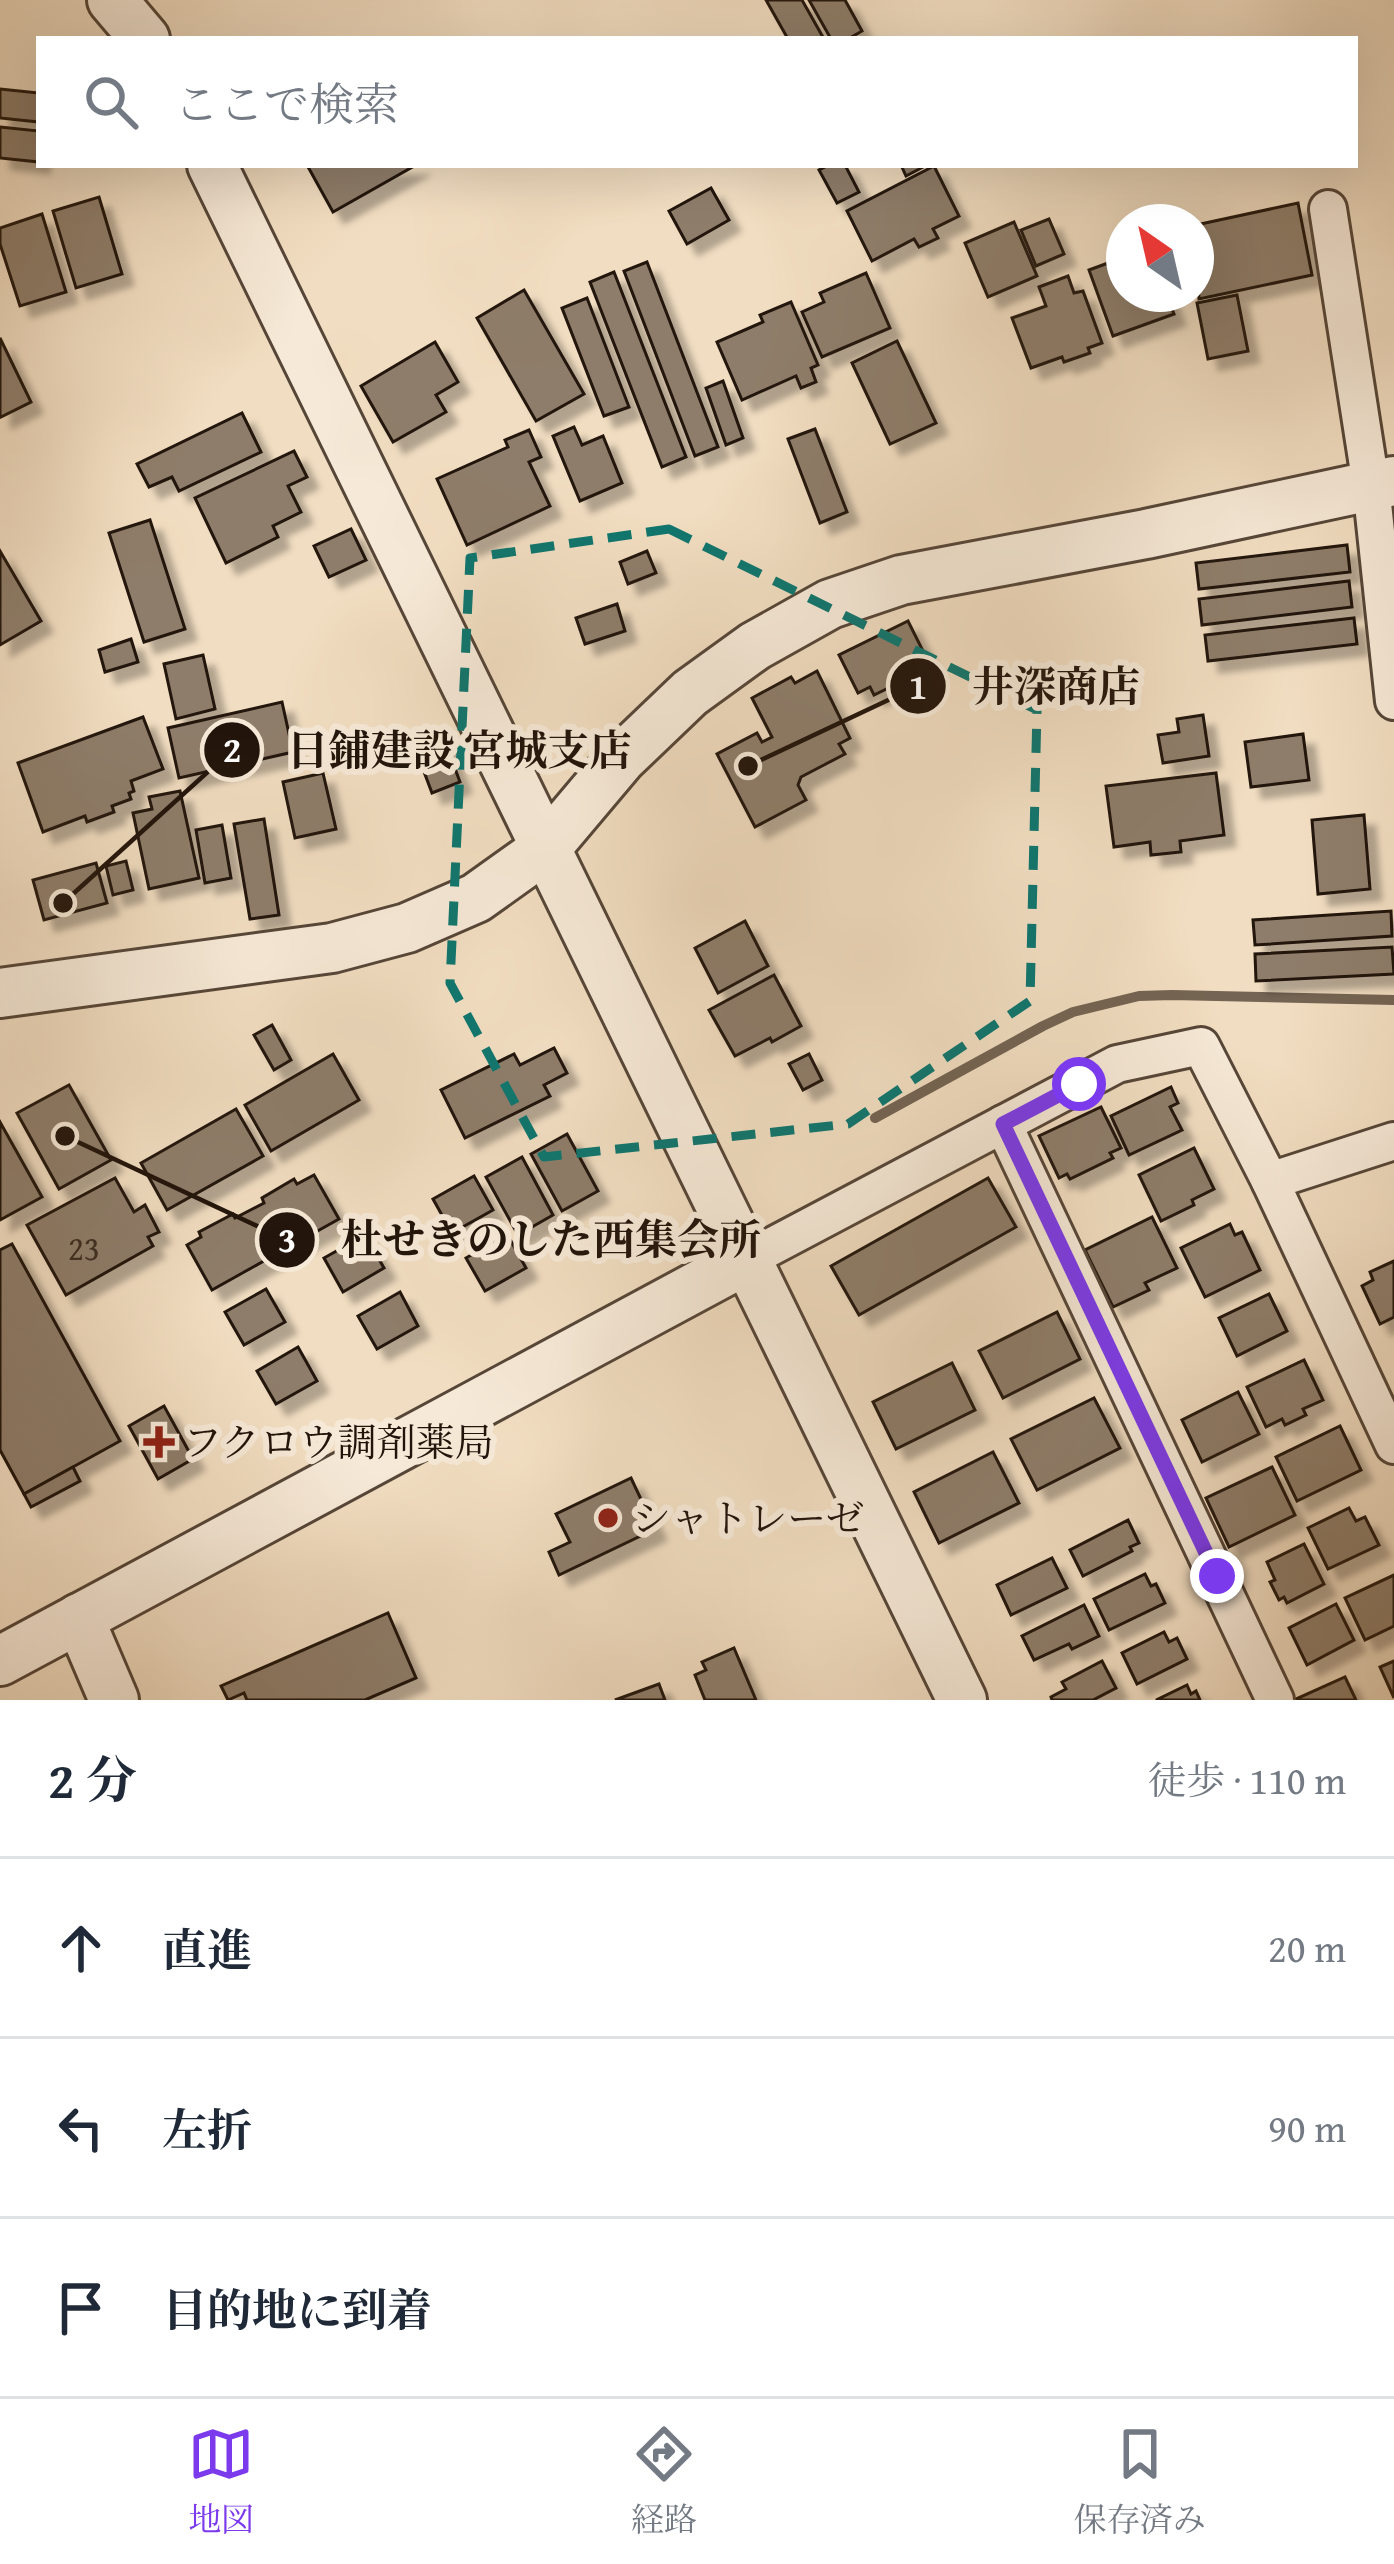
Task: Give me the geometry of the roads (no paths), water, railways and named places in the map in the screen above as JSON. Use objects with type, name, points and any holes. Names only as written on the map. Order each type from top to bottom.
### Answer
[{"type":"street","points":[[112,0],[142,36]]},
{"type":"street","points":[[213,168],[962,1700]]},
{"type":"street","points":[[1328,209],[1383,483],[1394,701]]},
{"type":"street","points":[[0,993],[332,948],[407,928],[476,898],[546,848],[622,760],[690,693],[755,646],[830,604],[901,580],[1383,483]]},
{"type":"street","points":[[0,1661],[1117,1064],[1201,1046],[1394,1445]]},
{"type":"street","points":[[1003,1124],[1275,1700]]},
{"type":"street","points":[[1270,1181],[1394,1141]]},
{"type":"street","points":[[80,1618],[114,1700]]},
{"type":"waterway","points":[[875,1118],[1073,1012],[1139,996],[1394,1000]]},
{"type":"place","name":"井深商店","points":[[748,766]]},
{"type":"place","name":"日鋪建設 宮城支店","points":[[63,903]]},
{"type":"place","name":"杜せきのした西集会所","points":[[65,1136]]},
{"type":"place","name":"フクロウ調剤薬局","points":[[159,1442]]},
{"type":"place","name":"シャトレーゼ","points":[[608,1518]]}]
